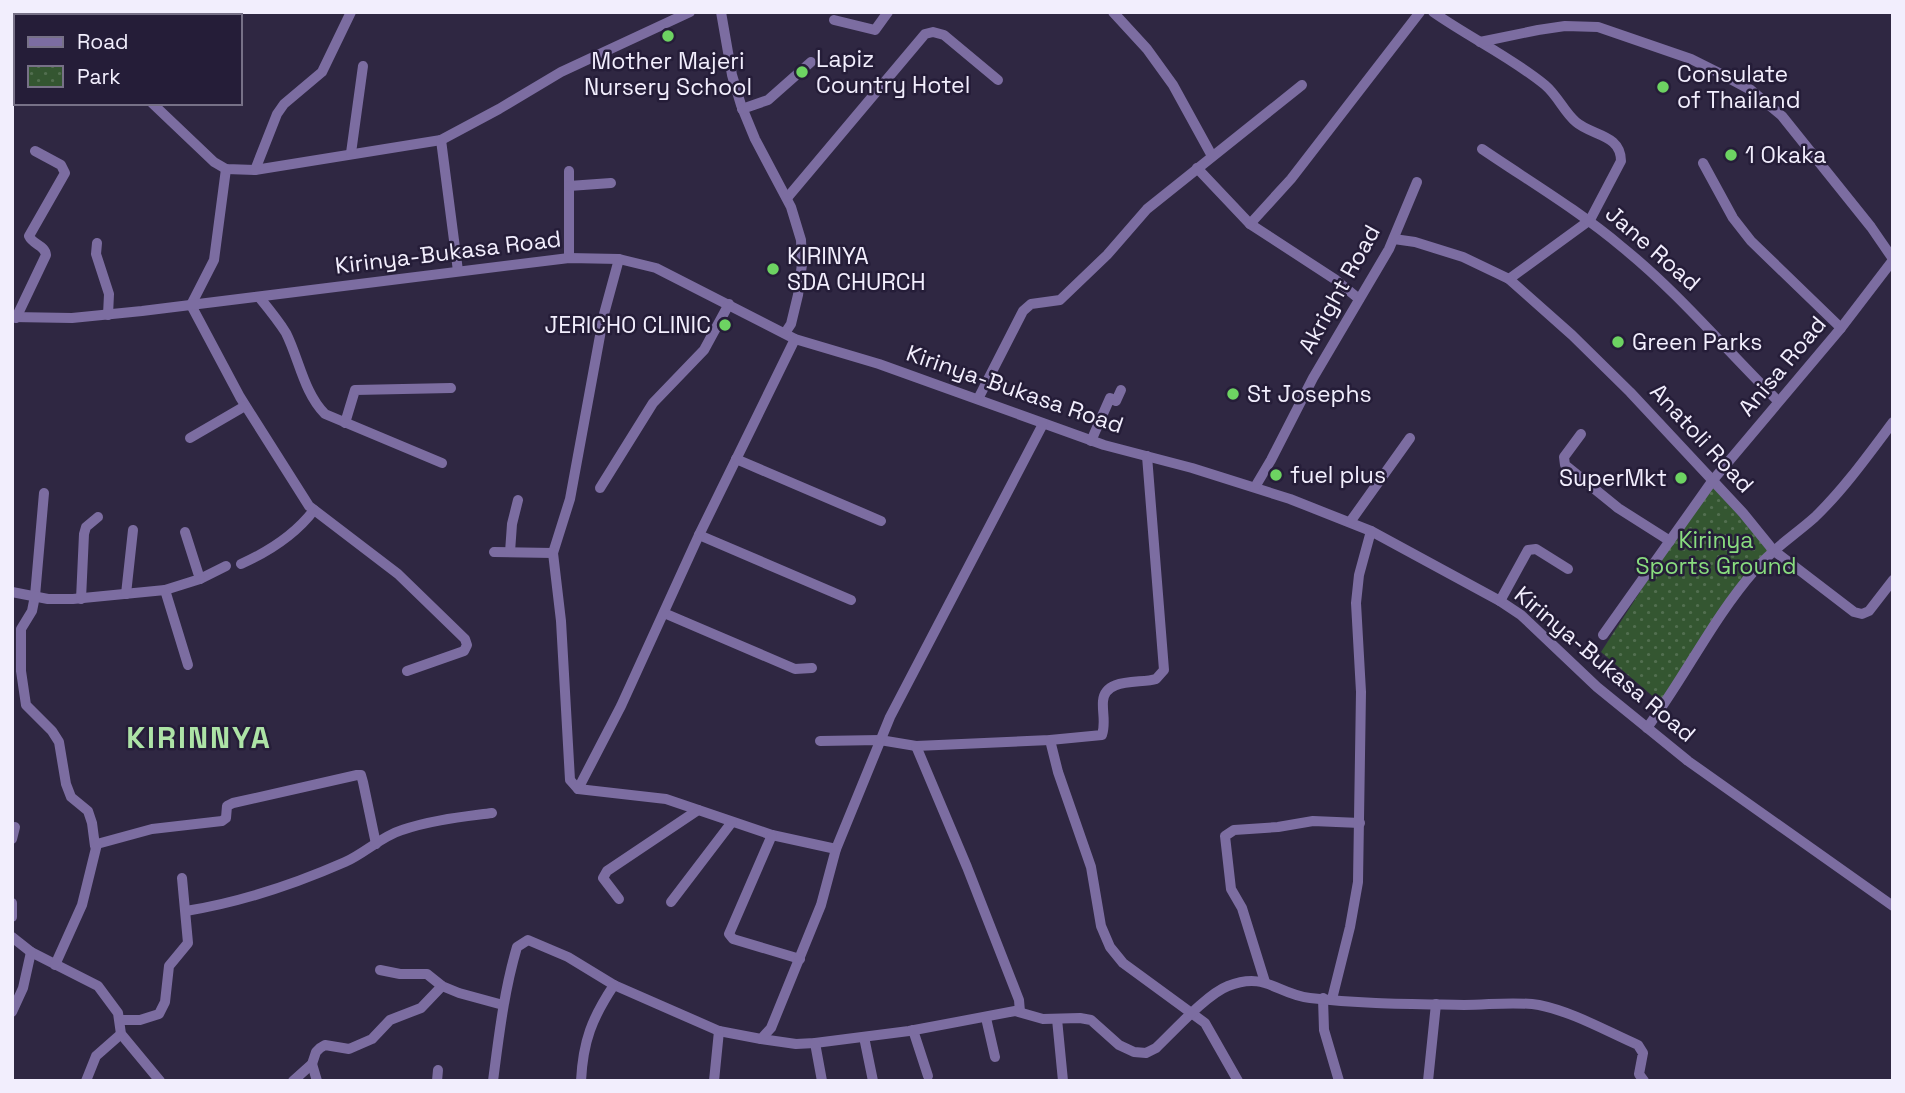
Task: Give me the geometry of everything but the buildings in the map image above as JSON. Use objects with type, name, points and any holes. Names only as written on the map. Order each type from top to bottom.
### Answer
[{"type":"street","points":[[254,170],[277,114],[284,104],[322,72],[351,12]]},
{"type":"street","points":[[154,105],[226,169],[254,170],[441,140],[561,72],[690,12]]},
{"type":"street","points":[[578,789],[621,706],[736,459],[789,335],[794,314],[802,264],[798,224],[742,109],[732,75],[720,12]]},
{"type":"street","points":[[647,636],[789,335],[789,311],[798,245],[786,204],[741,123],[720,12]]},
{"type":"street","points":[[834,20],[875,30],[888,12]]},
{"type":"street","points":[[1113,12],[1147,49],[1173,85],[1212,156]]},
{"type":"street","points":[[1250,224],[1291,179],[1420,12]]},
{"type":"street","points":[[1433,12],[1518,64],[1547,87],[1578,124],[1615,142],[1619,148],[1621,161],[1590,220],[1509,279]]},
{"type":"street","points":[[1480,42],[1565,26],[1598,27],[1691,59],[1723,75],[1765,100],[1787,121],[1871,227],[1893,260]]},
{"type":"street","points":[[787,198],[925,34],[933,32],[944,35],[998,80]]},
{"type":"street","points":[[742,109],[768,100],[811,62]]},
{"type":"street","points":[[351,153],[363,66]]},
{"type":"street","points":[[978,399],[1023,311],[1031,304],[1060,300],[1107,255],[1147,209],[1302,85]]},
{"type":"street","points":[[165,115],[171,105]]},
{"type":"street","points":[[441,140],[458,271]]},
{"type":"street","name":"Jane Road","points":[[1482,149],[1590,220],[1673,291],[1778,401]]},
{"type":"street","points":[[14,318],[46,255],[43,248],[32,242],[29,236],[65,173],[61,165],[35,151]]},
{"type":"street","points":[[1703,163],[1733,218],[1751,241],[1841,328]]},
{"type":"street","points":[[1197,168],[1250,224],[1359,299]]},
{"type":"street","points":[[226,169],[214,260],[191,305],[245,406],[304,499],[314,510],[398,574],[465,639],[467,645],[464,651],[407,671]]},
{"type":"street","points":[[569,171],[569,258]]},
{"type":"street","points":[[569,186],[611,183]]},
{"type":"street","name":"Akright Road","points":[[1255,487],[1394,239],[1417,183]]},
{"type":"street","name":"Anatoli Road","points":[[1394,239],[1415,242],[1463,257],[1509,279],[1606,367],[1713,480],[1773,550],[1854,612],[1862,614],[1869,611],[1893,580]]},
{"type":"street","points":[[97,243],[96,254],[107,286],[108,315]]},
{"type":"street","points":[[615,257],[570,499],[552,549],[562,634],[570,780],[578,789],[666,799],[772,835],[836,849]]},
{"type":"street","name":"Kirinya-Bukasa Road","points":[[14,318],[108,315],[569,258],[615,257],[656,268],[789,335],[879,364],[1091,440],[1255,487],[1371,531],[1500,601],[1531,622],[1597,687],[1647,729],[1893,906]]},
{"type":"street","name":"Anisa Road","points":[[1603,635],[1713,480],[1841,328],[1893,260]]},
{"type":"street","points":[[259,297],[285,333],[319,408],[325,414],[442,463]]},
{"type":"street","points":[[600,488],[653,403],[704,350],[729,304]]},
{"type":"street","points":[[345,423],[355,390],[451,388]]},
{"type":"street","points":[[1091,440],[1110,398],[1116,401],[1121,390]]},
{"type":"street","points":[[190,438],[245,406]]},
{"type":"street","points":[[1647,729],[1727,606],[1754,570],[1773,550],[1828,504],[1893,422]]},
{"type":"street","points":[[761,1039],[771,1028],[800,959],[821,905],[836,849],[880,740],[968,564],[1043,424]]},
{"type":"street","points":[[1581,434],[1564,457],[1565,465],[1618,508],[1670,541]]},
{"type":"street","points":[[1350,523],[1410,438]]},
{"type":"street","points":[[820,741],[880,740],[916,746],[1099,736],[1104,730],[1102,698],[1105,692],[1116,685],[1157,680],[1164,670],[1147,456]]},
{"type":"street","points":[[736,459],[881,521]]},
{"type":"street","points":[[44,493],[35,596],[32,611],[21,629],[21,671],[26,705],[59,742],[66,785],[71,797],[88,811],[95,846],[82,905],[55,965]]},
{"type":"street","points":[[510,552],[512,524],[518,500]]},
{"type":"street","points":[[241,564],[267,553],[304,523],[314,510]]},
{"type":"street","points":[[81,599],[86,527],[98,517]]},
{"type":"street","points":[[126,594],[133,530]]},
{"type":"street","points":[[1339,1081],[1324,1030],[1327,999],[1350,927],[1358,882],[1361,692],[1356,603],[1359,575],[1371,531]]},
{"type":"street","points":[[185,532],[200,579]]},
{"type":"street","points":[[699,534],[851,600]]},
{"type":"street","points":[[494,552],[552,549]]},
{"type":"street","points":[[1500,601],[1528,550],[1536,549],[1568,569]]},
{"type":"street","points":[[12,592],[48,599],[81,599],[165,590],[200,579],[226,566]]},
{"type":"street","points":[[165,590],[188,665]]},
{"type":"street","points":[[664,613],[795,669],[812,668]]},
{"type":"street","points":[[1050,740],[1058,772],[1091,867],[1104,936],[1123,963],[1193,1013],[1211,1031],[1238,1081]]},
{"type":"street","points":[[916,746],[971,877],[1019,1000],[1020,1012]]},
{"type":"street","points":[[95,846],[152,829],[222,821],[226,818],[227,806],[233,803],[357,775],[361,775],[363,782],[376,844]]},
{"type":"street","points":[[619,899],[604,878],[607,871],[698,810]]},
{"type":"street","points":[[186,911],[242,900],[296,881],[345,862],[400,830],[449,818],[492,813]]},
{"type":"street","points":[[1265,982],[1242,908],[1231,889],[1225,836],[1234,830],[1313,821],[1360,823]]},
{"type":"street","points":[[671,902],[732,822]]},
{"type":"street","points":[[12,839],[15,827]]},
{"type":"street","points":[[772,835],[729,934],[733,939],[800,959]]},
{"type":"street","points":[[120,1020],[154,1017],[162,1009],[169,966],[188,943],[182,878]]},
{"type":"street","points":[[12,903],[12,917]]},
{"type":"street","points":[[12,937],[31,952],[98,986],[118,1013],[121,1034],[160,1081]]},
{"type":"street","points":[[493,1081],[503,1005],[517,947],[528,940],[568,957],[614,985],[719,1031],[788,1043],[815,1043],[864,1037],[986,1018],[1012,1011],[1043,1019],[1091,1020],[1119,1045],[1134,1052],[1146,1053],[1156,1048],[1216,992],[1253,980],[1299,996],[1327,999],[1436,1004],[1516,1003],[1555,1009],[1637,1045],[1643,1053],[1639,1074],[1644,1081]]},
{"type":"street","points":[[12,1012],[23,988],[31,952]]},
{"type":"street","points":[[380,970],[400,974],[427,974],[442,986],[503,1005]]},
{"type":"street","points":[[580,1081],[589,1029],[600,1005],[614,985]]},
{"type":"street","points":[[293,1081],[312,1064],[316,1052],[326,1045],[349,1049],[372,1040],[390,1020],[421,1008],[442,986]]},
{"type":"street","points":[[1427,1081],[1436,1004]]},
{"type":"street","points":[[986,1018],[995,1057]]},
{"type":"street","points":[[1057,1019],[1063,1081]]},
{"type":"street","points":[[913,1030],[929,1076]]},
{"type":"street","points":[[715,1081],[719,1031]]},
{"type":"street","points":[[86,1081],[96,1056],[121,1034]]},
{"type":"street","points":[[864,1037],[873,1081]]},
{"type":"street","points":[[815,1043],[822,1081]]},
{"type":"street","points":[[312,1064],[317,1081]]},
{"type":"green space","name":"Kirinya Sports Ground","points":[[1712,481],[1771,555],[1720,616],[1663,705],[1601,652]]},
{"type":"place","name":"Mother Majeri Nursery School","points":[[668,36]]},
{"type":"place","name":"Lapiz Country Hotel","points":[[802,72]]},
{"type":"place","name":"Consulate of Thailand","points":[[1663,87]]},
{"type":"place","name":"1 Okaka","points":[[1731,155]]},
{"type":"place","name":"KIRINYA SDA CHURCH","points":[[773,269]]},
{"type":"place","name":"JERICHO CLINIC","points":[[725,325]]},
{"type":"place","name":"Green Parks","points":[[1618,342]]},
{"type":"place","name":"St Josephs","points":[[1233,394]]},
{"type":"place","name":"fuel plus","points":[[1276,475]]},
{"type":"place","name":"SuperMkt","points":[[1681,478]]},
{"type":"district","name":"KIRINNYA","points":[[199,737]]}]
